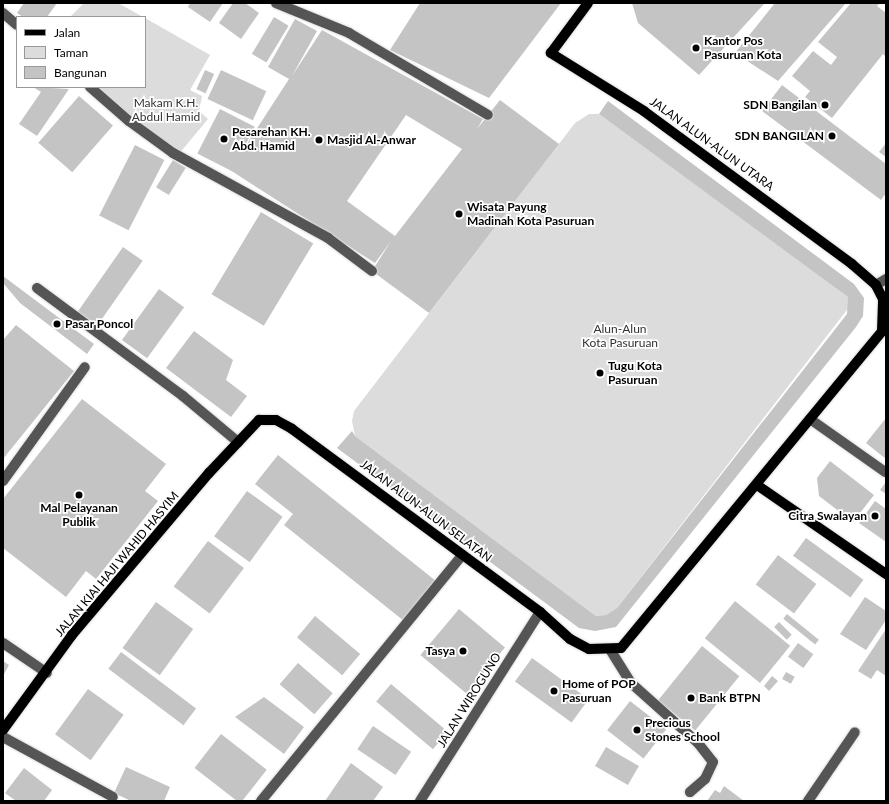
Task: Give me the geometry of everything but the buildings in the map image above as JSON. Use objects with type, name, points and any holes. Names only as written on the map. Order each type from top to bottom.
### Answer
[{"type":"main road","name":"JALAN ALUN-ALUN UTARA","points":[[588,3],[551,53],[644,111],[852,264],[876,285]]},
{"type":"main road","points":[[611,651],[621,648],[757,485],[882,331],[883,299],[876,285]]},
{"type":"main road","name":"JALAN KIAI HAJI WAHID HASYIM","points":[[3,730],[47,673],[72,635],[238,442],[259,420]]},
{"type":"main road","name":"JALAN ALUN-ALUN SELATAN","points":[[259,420],[276,420],[292,429],[540,612],[570,639],[589,649],[611,651]]},
{"type":"main road","points":[[757,485],[886,574]]},
{"type":"street","points":[[276,3],[349,34],[488,115]]},
{"type":"street","points":[[3,13],[16,24]]},
{"type":"street","points":[[91,88],[129,121],[173,153],[328,238],[372,271]]},
{"type":"street","points":[[876,285],[886,279]]},
{"type":"street","points":[[37,288],[182,396],[238,442]]},
{"type":"street","points":[[3,481],[85,367]]},
{"type":"street","points":[[810,419],[885,472]]},
{"type":"street","points":[[261,801],[462,555]]},
{"type":"street","name":"JALAN WIROGUNO","points":[[420,801],[540,612]]},
{"type":"street","points":[[3,643],[47,673]]},
{"type":"street","points":[[611,651],[631,683],[698,743],[713,762],[705,779],[690,792]]},
{"type":"street","points":[[808,801],[855,732]]},
{"type":"street","points":[[3,737],[113,797]]},
{"type":"green space","points":[[84,3],[118,3],[141,16],[71,16]]},
{"type":"green space","name":"Makam K.H. Abdul Hamid","points":[[146,19],[210,55],[190,90],[202,96],[199,111],[208,119],[178,155],[91,88],[146,88]]},
{"type":"green space","name":"Alun-Alun Kota Pasuruan","points":[[589,114],[599,114],[827,281],[848,297],[850,306],[617,608],[606,615],[596,616],[355,436],[352,421],[354,411],[575,123]]},
{"type":"place","name":"Kantor Pos Pasuruan Kota","points":[[696,48]]},
{"type":"place","name":"SDN Bangilan","points":[[825,105]]},
{"type":"place","name":"SDN BANGILAN","points":[[832,136]]},
{"type":"place","name":"Pesarehan KH. Abd. Hamid","points":[[224,139]]},
{"type":"place","name":"Masjid Al-Anwar","points":[[319,140]]},
{"type":"place","name":"Wisata Payung Madinah Kota Pasuruan","points":[[459,214]]},
{"type":"place","name":"Pasar Poncol","points":[[57,324]]},
{"type":"place","name":"Tugu Kota Pasuruan","points":[[600,373]]},
{"type":"place","name":"Mal Pelayanan Publik","points":[[79,495]]},
{"type":"place","name":"Citra Swalayan","points":[[875,516]]},
{"type":"place","name":"Tasya","points":[[463,651]]},
{"type":"place","name":"Home of POP Pasuruan","points":[[554,691]]},
{"type":"place","name":"Bank BTPN","points":[[691,698]]},
{"type":"place","name":"Precious Stones School","points":[[637,730]]}]
